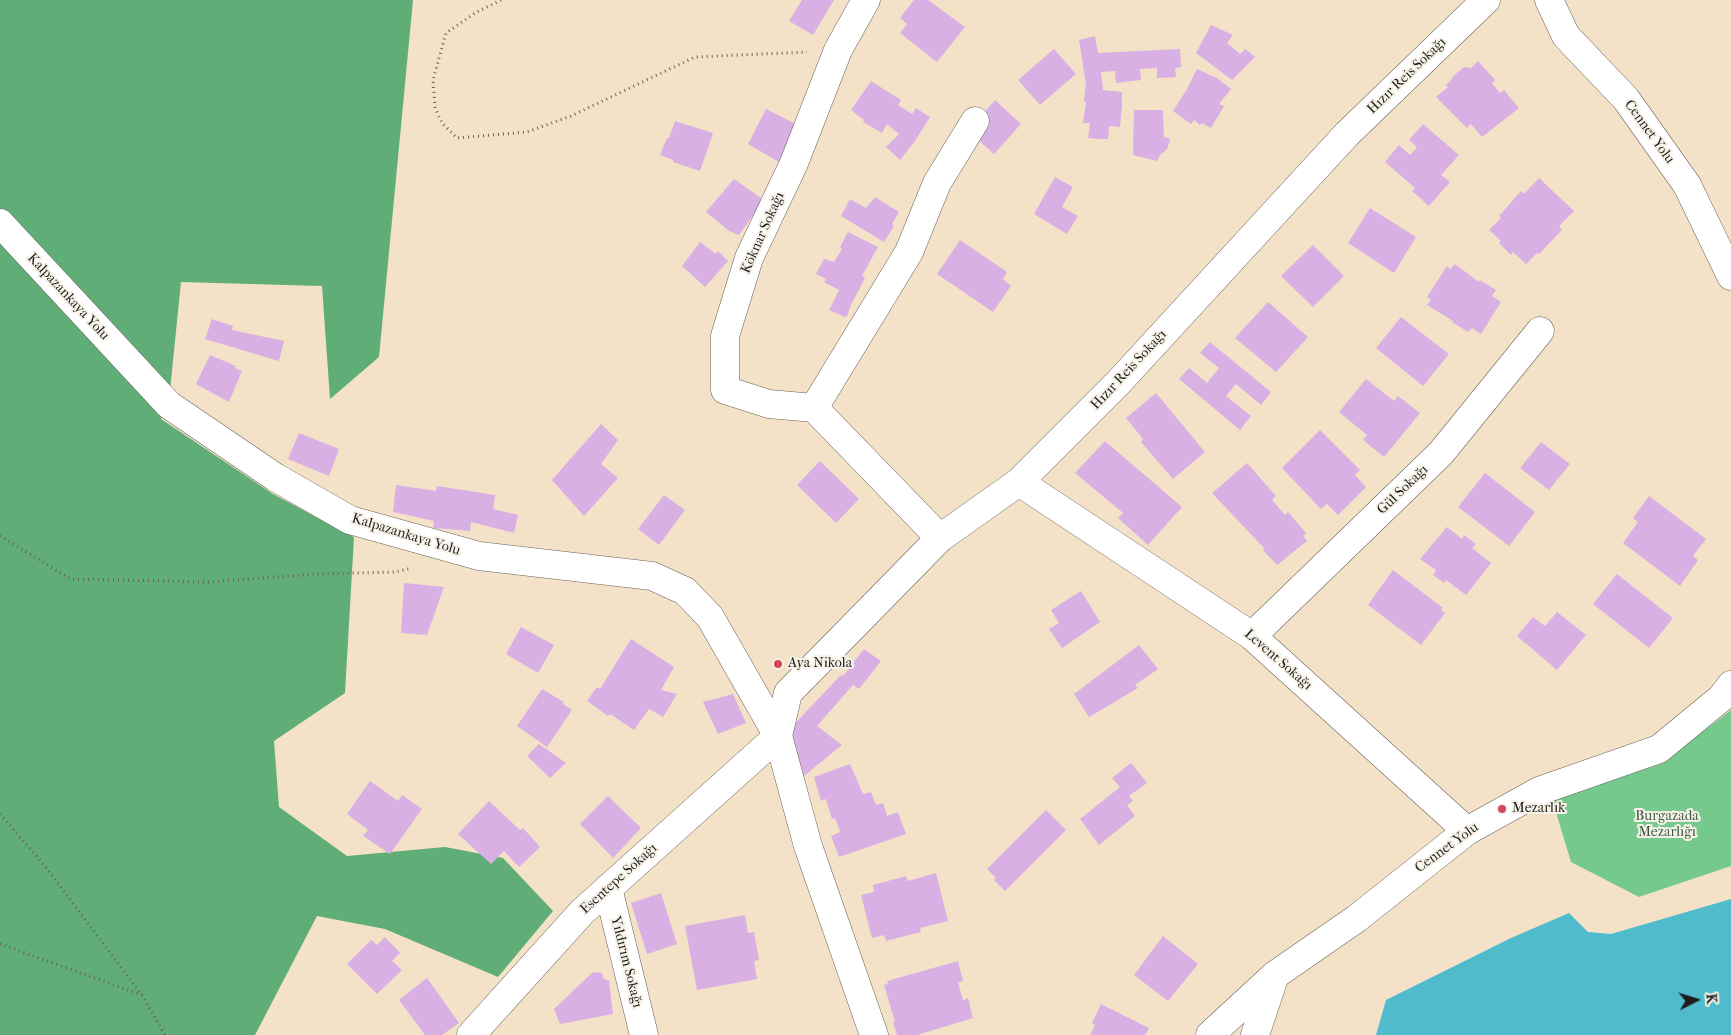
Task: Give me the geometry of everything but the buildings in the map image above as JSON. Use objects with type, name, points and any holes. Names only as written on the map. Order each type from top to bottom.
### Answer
[{"type":"street","name":"Köknar Sokağı","points":[[814,408],[769,404],[725,390],[725,336],[749,258],[794,163],[838,50],[866,0]]},
{"type":"street","name":"Hızır Reis Sokağı","points":[[778,736],[788,693],[940,538],[1019,482],[1117,384],[1347,134],[1486,0]]},
{"type":"street","name":"Cennet Yolu","points":[[1549,0],[1566,36],[1626,99],[1687,186],[1731,276]]},
{"type":"street","points":[[940,538],[814,408],[909,252],[937,183],[975,121]]},
{"type":"street","name":"Kalpazankaya Yolu","points":[[0,223],[169,406],[275,477],[350,520],[479,556],[652,576],[685,591],[710,617],[778,736]]},
{"type":"street","name":"Gül Sokağı","points":[[1252,636],[1442,453],[1540,331]]},
{"type":"street","name":"Levent Sokağı","points":[[1019,482],[1252,636],[1467,831]]},
{"type":"street","name":"Cennet Yolu","points":[[1210,1035],[1276,974],[1356,919],[1467,831],[1539,791],[1659,749],[1721,698],[1731,685]]},
{"type":"street","points":[[778,736],[808,846],[874,1035]]},
{"type":"street","name":"Esentepe Sokağı","points":[[471,1035],[582,912],[778,736]]},
{"type":"street","name":"Yıldırım Sokağı","points":[[608,888],[644,1035]]},
{"type":"street","points":[[1255,1035],[1276,974]]},
{"type":"path","points":[[502,0],[474,13],[446,33],[433,80],[435,108],[442,123],[458,138],[527,132],[571,116],[695,57],[838,50]]},
{"type":"path","points":[[0,536],[71,579],[208,582],[315,574],[395,572],[414,568]]},
{"type":"path","points":[[0,814],[45,866],[142,995],[165,1035]]},
{"type":"path","points":[[0,944],[142,995]]},
{"type":"green space","points":[[0,0],[413,0],[379,357],[330,399],[322,286],[181,282],[170,390],[161,419],[273,494],[354,537],[345,693],[274,741],[279,807],[347,856],[445,847],[503,858],[553,911],[498,977],[385,929],[317,916],[255,1035],[0,1035]]},
{"type":"green space","name":"Burgazada Mezarlığı","points":[[1731,710],[1731,866],[1639,897],[1571,862],[1552,799],[1661,764]]},
{"type":"water","points":[[1731,899],[1731,1035],[1376,1035],[1386,1000],[1511,938],[1569,913],[1588,932],[1611,934]]},
{"type":"place","name":"Aya Nikola","points":[[778,664]]},
{"type":"place","name":"Mezarlık","points":[[1502,809]]}]
